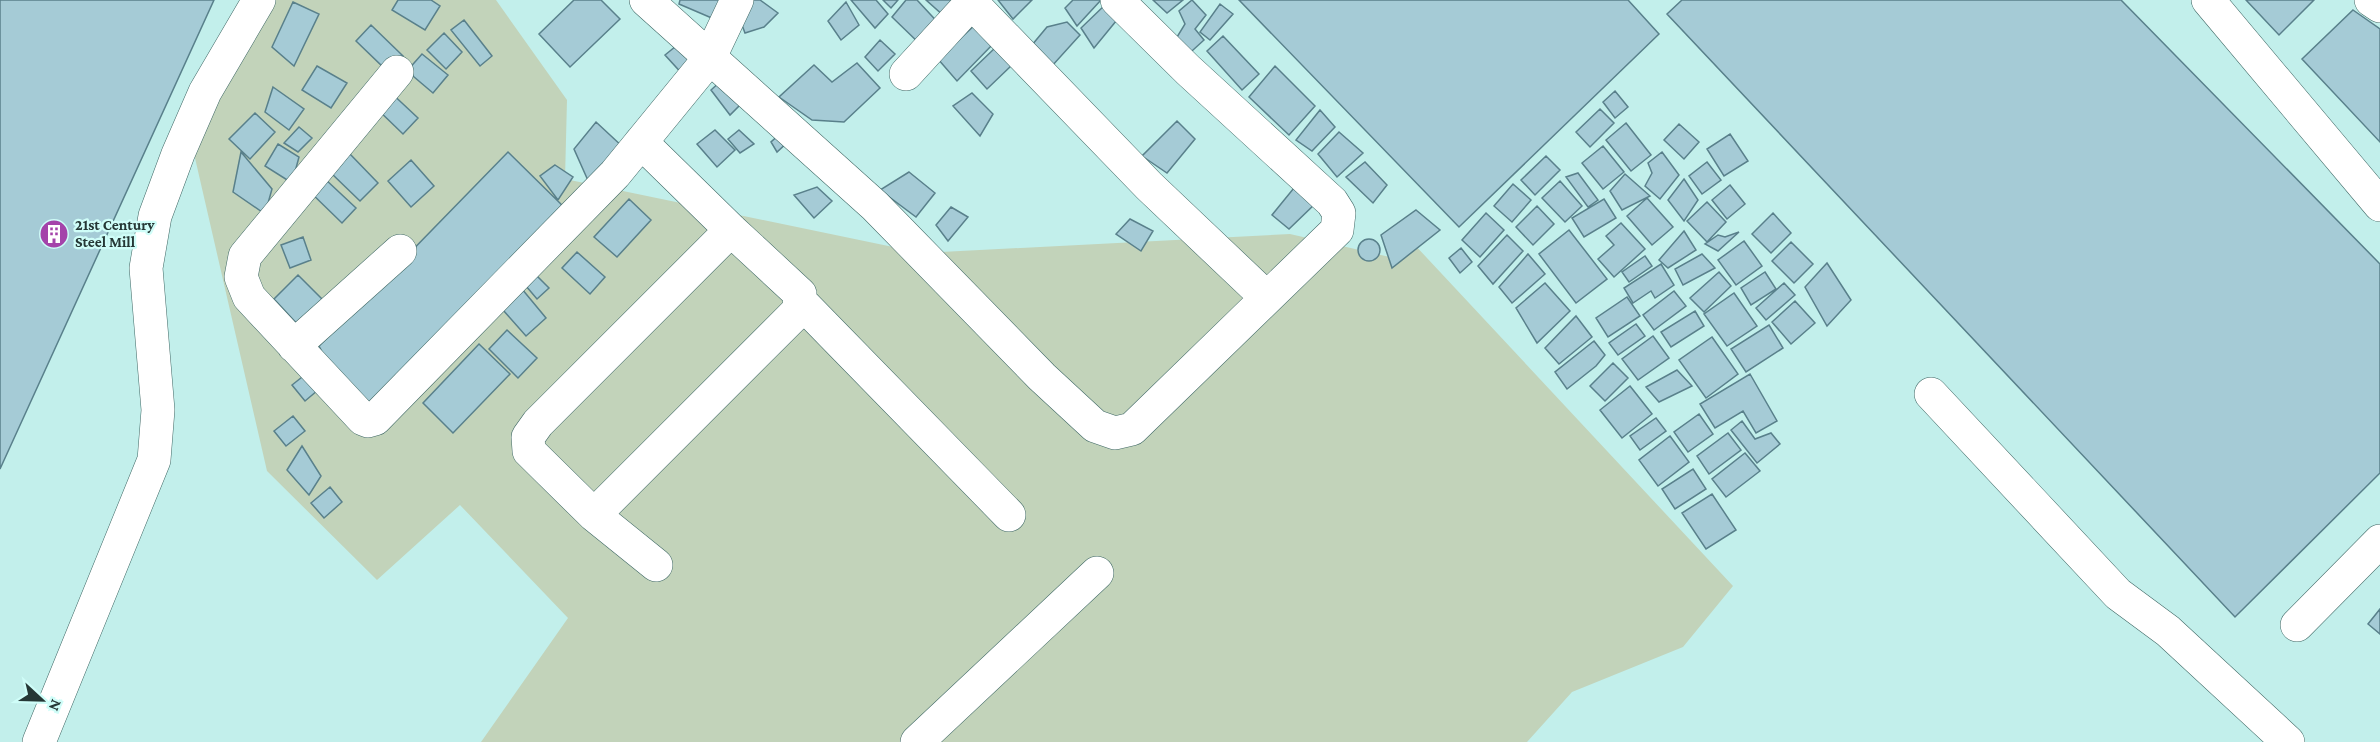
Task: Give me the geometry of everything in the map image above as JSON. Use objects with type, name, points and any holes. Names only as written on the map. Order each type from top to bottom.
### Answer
[{"type":"street","points":[[39,742],[154,460],[158,410],[146,268],[155,216],[178,154],[205,92],[259,0]]},
{"type":"street","points":[[646,0],[875,206],[1042,377],[1095,426],[1115,433],[1132,429],[1337,230],[1339,213],[1332,202],[1188,70],[1117,0]]},
{"type":"street","points":[[397,72],[245,256],[241,277],[249,297],[363,419],[368,421],[375,419],[615,174],[710,59],[737,0]]},
{"type":"street","points":[[2208,0],[2380,205]]},
{"type":"street","points":[[2372,0],[2380,6]]},
{"type":"street","points":[[906,74],[970,1],[1149,186],[1267,298]]},
{"type":"street","points":[[594,515],[799,310],[801,302],[800,294],[641,142]]},
{"type":"street","points":[[656,565],[594,515],[529,451],[528,436],[538,423],[731,230]]},
{"type":"street","points":[[294,346],[400,251]]},
{"type":"street","points":[[801,302],[1009,515]]},
{"type":"street","points":[[1931,394],[2118,594],[2168,631],[2288,742]]},
{"type":"street","points":[[2297,625],[2380,541]]},
{"type":"street","points":[[917,742],[1097,573]]},
{"type":"green space","points":[[267,0],[496,0],[567,100],[565,179],[922,253],[1290,234],[1394,258],[1413,243],[1733,586],[1683,647],[1572,692],[1527,742],[481,742],[568,618],[460,505],[377,580],[267,471],[192,145]]},
{"type":"building","name":"21st Century Steel Mill","points":[[0,0],[214,0],[0,469]]},
{"type":"building","points":[[398,0],[431,0],[440,6],[425,30],[392,10]]},
{"type":"building","points":[[574,0],[601,0],[620,19],[570,67],[539,34]]},
{"type":"building","points":[[680,0],[724,0],[714,19],[679,4]]},
{"type":"building","points":[[753,0],[760,0],[778,13],[764,27],[745,33],[739,17]]},
{"type":"building","points":[[851,0],[876,0],[888,14],[875,28]]},
{"type":"building","points":[[883,0],[898,0],[891,8]]},
{"type":"building","points":[[906,0],[917,0],[943,28],[922,46],[892,17]]},
{"type":"building","points":[[926,0],[952,0],[944,16]]},
{"type":"building","points":[[998,0],[1032,0],[1013,19]]},
{"type":"building","points":[[1073,0],[1101,0],[1077,26],[1065,8]]},
{"type":"building","points":[[1153,0],[1183,0],[1167,13]]},
{"type":"building","points":[[1192,0],[1206,15],[1195,29],[1204,40],[1181,61],[1171,47],[1185,24],[1179,11]]},
{"type":"building","points":[[1239,0],[1628,0],[1659,34],[1459,227]]},
{"type":"building","points":[[1682,0],[2121,0],[2380,264],[2380,473],[2235,617],[1667,14]]},
{"type":"building","points":[[2246,0],[2314,0],[2279,35]]},
{"type":"building","points":[[293,2],[319,14],[294,66],[272,47]]},
{"type":"building","points":[[846,2],[859,25],[841,40],[828,21]]},
{"type":"building","points":[[1108,2],[1121,15],[1094,48],[1081,28]]},
{"type":"building","points":[[1220,4],[1233,14],[1210,40],[1200,32]]},
{"type":"building","points":[[2353,10],[2380,29],[2380,142],[2302,59]]},
{"type":"building","points":[[464,20],[492,56],[480,66],[451,30]]},
{"type":"building","points":[[1067,22],[1080,35],[1052,66],[1032,45],[1047,27]]},
{"type":"building","points":[[976,24],[994,43],[957,81],[938,59]]},
{"type":"building","points":[[371,25],[403,56],[381,65],[356,41]]},
{"type":"building","points":[[444,33],[462,52],[446,69],[427,50]]},
{"type":"building","points":[[1223,36],[1259,74],[1242,90],[1207,51]]},
{"type":"building","points":[[880,40],[895,54],[878,71],[865,57]]},
{"type":"building","points":[[681,42],[698,62],[686,78],[665,55]]},
{"type":"building","points":[[996,47],[1012,65],[987,89],[971,71]]},
{"type":"building","points":[[422,54],[448,75],[433,93],[407,71]]},
{"type":"building","points":[[857,63],[880,88],[844,122],[812,120],[779,97],[814,65],[832,82]]},
{"type":"building","points":[[317,66],[347,83],[331,108],[302,90]]},
{"type":"building","points":[[1275,66],[1315,106],[1289,135],[1249,97]]},
{"type":"building","points":[[721,81],[745,100],[730,115],[711,90]]},
{"type":"building","points":[[273,87],[304,109],[289,130],[265,112]]},
{"type":"building","points":[[387,89],[418,118],[403,134],[372,104]]},
{"type":"building","points":[[1615,91],[1628,107],[1615,118],[1603,102]]},
{"type":"building","points":[[972,93],[993,114],[980,136],[953,106]]},
{"type":"building","points":[[1600,109],[1614,123],[1590,147],[1576,132]]},
{"type":"building","points":[[1320,110],[1335,127],[1312,151],[1296,140]]},
{"type":"building","points":[[255,113],[275,132],[250,159],[229,139]]},
{"type":"building","points":[[1177,121],[1195,139],[1167,173],[1142,156]]},
{"type":"building","points":[[596,122],[624,148],[590,185],[574,149]]},
{"type":"building","points":[[1626,123],[1651,155],[1631,171],[1606,140]]},
{"type":"building","points":[[1679,124],[1699,142],[1684,159],[1664,140]]},
{"type":"building","points":[[299,127],[312,138],[298,152],[284,143]]},
{"type":"building","points":[[715,130],[735,150],[717,167],[697,144]]},
{"type":"building","points":[[739,130],[754,144],[740,153],[728,139]]},
{"type":"building","points":[[1339,132],[1363,153],[1337,177],[1318,154]]},
{"type":"building","points":[[781,133],[790,140],[777,152],[771,142]]},
{"type":"building","points":[[1730,134],[1748,161],[1724,176],[1707,149]]},
{"type":"building","points":[[278,144],[299,157],[292,183],[265,166]]},
{"type":"building","points":[[1603,146],[1624,172],[1603,189],[1582,163]]},
{"type":"building","points":[[241,152],[272,189],[265,214],[233,192]]},
{"type":"building","points":[[508,152],[570,213],[379,408],[340,386],[319,346]]},
{"type":"building","points":[[1662,152],[1679,175],[1660,199],[1645,186],[1652,173],[1648,163]]},
{"type":"building","points":[[349,153],[378,183],[360,201],[331,173]]},
{"type":"building","points":[[1546,156],[1560,170],[1535,195],[1521,180]]},
{"type":"building","points":[[411,160],[434,186],[411,207],[388,181]]},
{"type":"building","points":[[1365,162],[1387,185],[1373,203],[1346,177]]},
{"type":"building","points":[[1707,162],[1721,180],[1702,194],[1689,176]]},
{"type":"building","points":[[555,165],[573,177],[558,200],[540,176]]},
{"type":"building","points":[[909,172],[935,193],[916,217],[880,190]]},
{"type":"building","points":[[1578,173],[1598,200],[1588,207],[1566,177]]},
{"type":"building","points":[[1625,174],[1650,196],[1622,210],[1610,191]]},
{"type":"building","points":[[324,178],[356,208],[342,223],[306,188]]},
{"type":"building","points":[[1684,179],[1698,200],[1684,221],[1668,200]]},
{"type":"building","points":[[1560,181],[1582,206],[1565,222],[1542,198]]},
{"type":"building","points":[[1298,183],[1318,201],[1289,229],[1272,215]]},
{"type":"building","points":[[1513,184],[1531,200],[1512,222],[1494,206]]},
{"type":"building","points":[[1730,185],[1745,204],[1727,219],[1712,200]]},
{"type":"building","points":[[817,187],[832,201],[814,218],[794,195]]},
{"type":"building","points":[[1647,198],[1673,227],[1652,245],[1627,216]]},
{"type":"building","points":[[629,199],[651,220],[617,257],[594,237]]},
{"type":"building","points":[[1604,199],[1616,218],[1584,237],[1572,218]]},
{"type":"building","points":[[1707,202],[1726,222],[1707,242],[1687,221]]},
{"type":"building","points":[[1537,206],[1554,224],[1533,245],[1516,227]]},
{"type":"building","points":[[951,207],[968,217],[948,241],[936,225]]},
{"type":"building","points":[[1416,210],[1440,230],[1392,268],[1381,235]]},
{"type":"building","points":[[1486,213],[1504,230],[1480,257],[1462,240]]},
{"type":"building","points":[[1773,213],[1791,233],[1771,253],[1752,234]]},
{"type":"building","points":[[1130,219],[1153,231],[1141,251],[1116,234]]},
{"type":"building","points":[[1621,223],[1645,249],[1614,277],[1598,259],[1614,245],[1606,236]]},
{"type":"building","points":[[1569,230],[1607,279],[1576,303],[1539,254]]},
{"type":"building","points":[[1684,231],[1696,250],[1668,268],[1659,260]]},
{"type":"building","points":[[1739,232],[1718,251],[1705,244],[1718,235],[1725,237]]},
{"type":"building","points":[[1507,235],[1523,251],[1493,284],[1478,266]]},
{"type":"building","points":[[303,237],[311,260],[290,268],[281,245]]},
{"type":"building","points":[[1365,239],[1373,239],[1380,246],[1380,254],[1373,261],[1365,261],[1358,254],[1358,246]]},
{"type":"building","points":[[1744,241],[1762,266],[1736,285],[1718,260]]},
{"type":"building","points":[[1791,242],[1813,264],[1794,283],[1772,261]]},
{"type":"building","points":[[1461,248],[1472,262],[1460,273],[1449,258]]},
{"type":"building","points":[[577,252],[605,277],[590,294],[562,268]]},
{"type":"building","points":[[1528,254],[1545,274],[1512,303],[1499,287]]},
{"type":"building","points":[[1702,254],[1715,268],[1683,285],[1675,269]]},
{"type":"building","points":[[1645,256],[1652,266],[1629,282],[1622,272]]},
{"type":"building","points":[[1827,263],[1851,300],[1827,326],[1805,287]]},
{"type":"building","points":[[1661,264],[1674,285],[1655,298],[1651,291],[1633,303],[1624,288]]},
{"type":"building","points":[[1719,272],[1731,286],[1704,312],[1690,298]]},
{"type":"building","points":[[1765,272],[1776,289],[1751,305],[1741,288]]},
{"type":"building","points":[[298,275],[325,302],[300,327],[274,299]]},
{"type":"building","points":[[537,276],[549,288],[537,299],[526,286]]},
{"type":"building","points":[[517,283],[546,318],[526,336],[495,301]]},
{"type":"building","points":[[1545,283],[1570,311],[1537,343],[1516,308]]},
{"type":"building","points":[[1784,283],[1795,295],[1766,320],[1756,308]]},
{"type":"building","points":[[1674,291],[1686,306],[1654,330],[1643,315]]},
{"type":"building","points":[[1734,293],[1757,326],[1727,346],[1704,314]]},
{"type":"building","points":[[1627,297],[1640,316],[1608,337],[1596,318]]},
{"type":"building","points":[[1795,301],[1815,323],[1791,344],[1772,322]]},
{"type":"building","points":[[1695,311],[1704,326],[1671,347],[1661,332]]},
{"type":"building","points":[[1576,316],[1592,337],[1559,364],[1545,348]]},
{"type":"building","points":[[1636,324],[1645,336],[1618,355],[1609,343]]},
{"type":"building","points":[[1769,325],[1783,348],[1746,372],[1731,349]]},
{"type":"building","points":[[507,330],[537,358],[518,378],[489,349]]},
{"type":"building","points":[[1653,336],[1669,358],[1638,380],[1622,359]]},
{"type":"building","points":[[1712,337],[1738,374],[1706,398],[1679,360]]},
{"type":"building","points":[[1594,341],[1605,355],[1596,366],[1567,389],[1555,372]]},
{"type":"building","points":[[479,344],[510,374],[453,433],[423,403]]},
{"type":"building","points":[[1613,363],[1628,378],[1605,401],[1590,386]]},
{"type":"building","points":[[311,370],[324,385],[305,401],[292,385]]},
{"type":"building","points":[[1677,370],[1692,386],[1659,402],[1646,387]]},
{"type":"building","points":[[1750,374],[1777,421],[1756,433],[1743,411],[1715,428],[1700,404]]},
{"type":"building","points":[[1630,386],[1652,414],[1622,438],[1600,410]]},
{"type":"building","points":[[1699,414],[1713,434],[1688,452],[1674,432]]},
{"type":"building","points":[[293,416],[305,431],[286,446],[274,431]]},
{"type":"building","points":[[1656,418],[1666,431],[1640,450],[1630,436]]},
{"type":"building","points":[[1742,421],[1755,439],[1771,433],[1780,444],[1757,463],[1731,430]]},
{"type":"building","points":[[1728,433],[1741,450],[1709,474],[1697,456]]},
{"type":"building","points":[[1670,436],[1689,462],[1658,486],[1639,460]]},
{"type":"building","points":[[302,446],[321,476],[309,495],[287,470]]},
{"type":"building","points":[[1745,453],[1760,471],[1726,497],[1712,479]]},
{"type":"building","points":[[1693,469],[1706,489],[1675,509],[1662,489]]},
{"type":"building","points":[[330,487],[342,502],[324,518],[311,503]]},
{"type":"building","points":[[1712,494],[1736,530],[1706,549],[1682,513]]},
{"type":"building","points":[[2380,609],[2380,634],[2368,624]]},
{"type":"place","name":"21st Century Steel Mill","points":[[54,234]]}]
